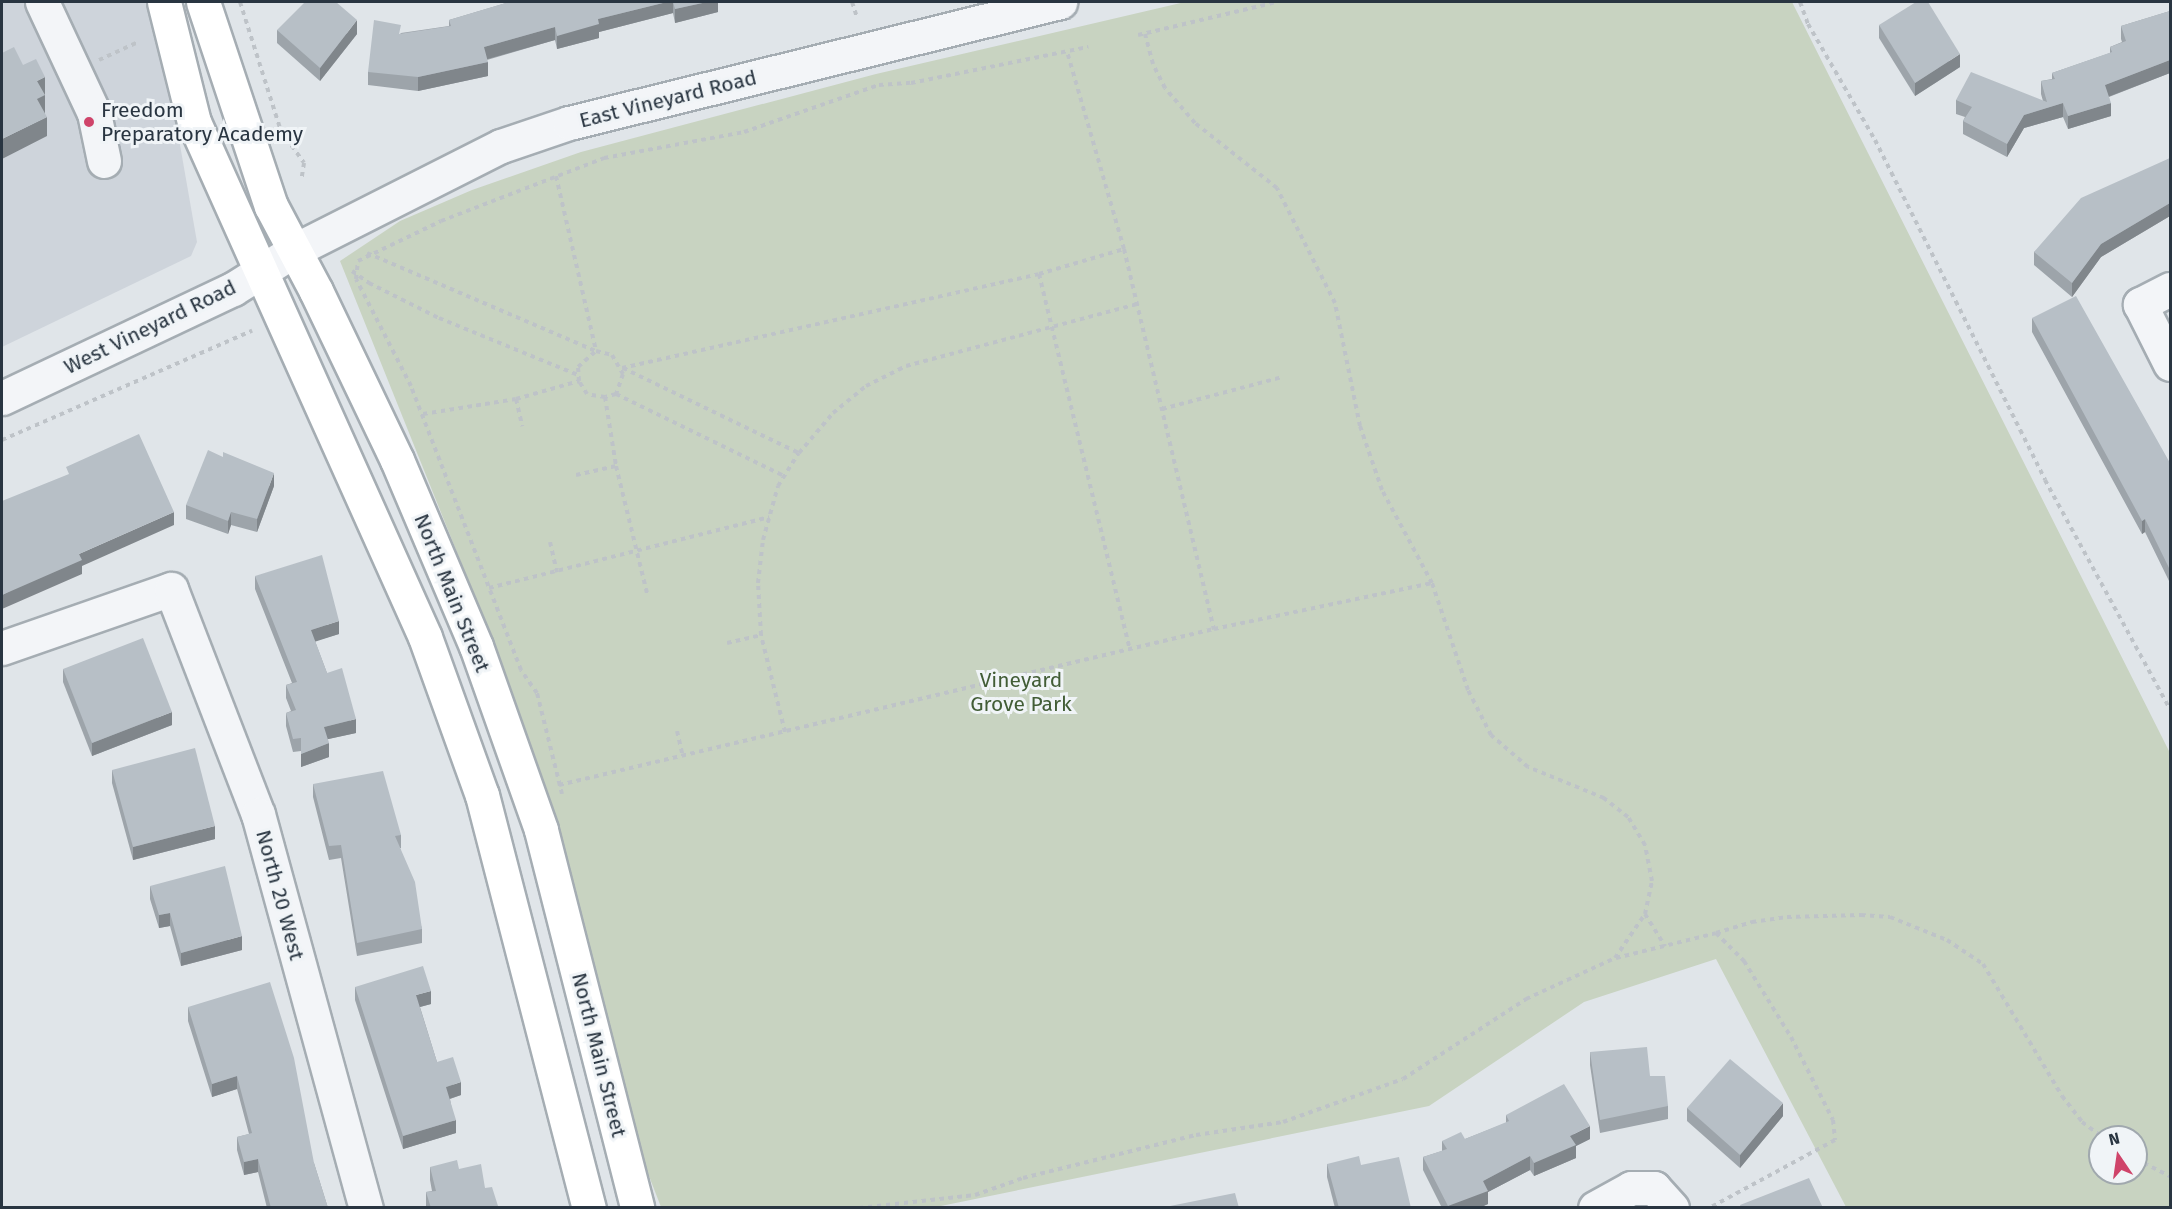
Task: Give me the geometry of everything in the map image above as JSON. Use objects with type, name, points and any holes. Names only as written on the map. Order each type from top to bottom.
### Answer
[{"type":"main road","name":"North Main Street","points":[[164,2],[194,122],[425,637],[482,795],[589,1208]]},
{"type":"main road","name":"North Main Street","points":[[203,2],[271,206],[295,250],[397,460],[476,646],[541,830],[637,1208]]},
{"type":"street","points":[[42,2],[94,113],[104,160]]},
{"type":"street","name":"East Vineyard Road","points":[[295,250],[501,146],[569,123],[1060,2]]},
{"type":"street","name":"West Vineyard Road","points":[[2,398],[233,289],[295,250]]},
{"type":"street","points":[[2170,289],[2140,304],[2170,364]]},
{"type":"street","name":"North 20 West","points":[[2,648],[171,589],[258,814],[366,1208]]},
{"type":"street","points":[[1595,1208],[1631,1188],[1663,1198]]},
{"type":"path","points":[[240,2],[281,131],[304,163],[301,181]]},
{"type":"path","points":[[852,2],[856,17]]},
{"type":"path","points":[[1138,35],[1277,2]]},
{"type":"path","points":[[1800,2],[1808,24],[1875,140],[2045,480],[2170,709]]},
{"type":"path","points":[[1145,34],[1153,64],[1165,88],[1195,123],[1276,188],[1335,303],[1360,426],[1382,490],[1432,583],[1468,690],[1491,735],[1528,767],[1604,798],[1628,817],[1645,845],[1652,881],[1645,914],[1615,958]]},
{"type":"path","points":[[88,65],[136,43]]},
{"type":"path","points":[[578,375],[439,318],[355,274],[358,261],[368,254],[604,158],[744,132],[879,85],[911,83],[1088,47]]},
{"type":"path","points":[[1067,52],[1124,249],[1214,630]]},
{"type":"path","points":[[556,176],[596,351]]},
{"type":"path","points":[[622,368],[1039,274],[1124,249]]},
{"type":"path","points":[[368,254],[596,351],[612,355],[622,368],[798,453]]},
{"type":"path","points":[[1039,274],[1054,326],[1130,649]]},
{"type":"path","points":[[785,732],[761,634],[758,584],[770,517],[784,476],[798,453],[849,400],[906,366],[1137,304]]},
{"type":"path","points":[[2,440],[252,331]]},
{"type":"path","points":[[596,351],[582,361],[578,375],[587,393],[605,397],[616,393],[784,476]]},
{"type":"path","points":[[616,393],[622,368]]},
{"type":"path","points":[[1162,409],[1282,377]]},
{"type":"path","points":[[423,414],[516,399],[579,381]]},
{"type":"path","points":[[605,397],[616,466],[647,593]]},
{"type":"path","points":[[516,399],[522,426]]},
{"type":"path","points":[[576,475],[616,466]]},
{"type":"path","points":[[489,588],[637,553],[770,517]]},
{"type":"path","points":[[550,542],[557,572]]},
{"type":"path","points":[[560,786],[1130,649],[1432,583]]},
{"type":"path","points":[[727,644],[761,634]]},
{"type":"path","points":[[677,731],[683,756]]},
{"type":"path","points":[[1645,914],[1665,946]]},
{"type":"path","points":[[859,1208],[975,1195],[1023,1178],[1196,1135],[1283,1122],[1403,1079],[1526,999],[1615,958],[1716,933],[1752,921],[1787,917],[1862,915],[1890,917],[1947,940],[1983,964],[2062,1096],[2088,1126]]},
{"type":"path","points":[[1709,1208],[1835,1140],[1833,1120],[1791,1037],[1743,961],[1716,933]]},
{"type":"path","points":[[2148,1165],[2170,1176]]},
{"type":"shaded area","name":"Freedom Preparatory Academy","points":[[2,2],[155,2],[197,242],[191,256],[2,347]]},
{"type":"green space","name":"Vineyard Grove Park","points":[[1185,2],[1792,2],[2170,753],[2170,1207],[1846,1207],[1716,959],[1584,1002],[1429,1106],[936,1207],[661,1207],[630,1127],[554,830],[495,647],[340,261],[400,221],[472,190],[581,152],[876,74]]},
{"type":"building","points":[[305,2],[336,2],[357,20],[320,68],[277,30]]},
{"type":"building","points":[[509,2],[667,2],[598,19],[599,24],[557,36],[555,27],[484,47],[488,62],[418,77],[368,72],[374,20],[401,25],[399,34],[451,26],[449,20]]},
{"type":"building","points":[[673,2],[707,2],[675,9]]},
{"type":"building","points":[[1916,2],[1928,2],[1960,54],[1915,83],[1879,25]]},
{"type":"building","points":[[2170,11],[2170,60],[2105,85],[2111,103],[2068,116],[2063,103],[2024,115],[2007,144],[1963,121],[1972,107],[1956,100],[1971,72],[2047,102],[2041,81],[2055,79],[2052,73],[2112,52],[2110,47],[2126,41],[2121,26]]},
{"type":"building","name":"Freedom Preparatory Academy","points":[[14,47],[23,65],[36,59],[45,77],[37,81],[45,95],[37,99],[47,117],[2,139],[2,53]]},
{"type":"building","points":[[2170,158],[2170,203],[2101,244],[2072,283],[2034,252],[2081,198]]},
{"type":"building","points":[[2076,296],[2170,463],[2170,570],[2145,519],[2142,521],[2032,318]]},
{"type":"building","points":[[139,434],[174,512],[79,554],[82,560],[2,595],[2,501],[69,474],[66,467]]},
{"type":"building","points":[[208,450],[223,457],[223,452],[274,473],[257,519],[231,512],[228,521],[186,505]]},
{"type":"building","points":[[322,555],[339,621],[311,630],[327,673],[342,668],[356,719],[324,727],[329,743],[301,754],[301,738],[293,739],[286,713],[296,710],[286,685],[297,682],[255,576]]},
{"type":"building","points":[[143,638],[172,712],[92,743],[63,669]]},
{"type":"building","points":[[195,748],[215,826],[133,847],[112,770]]},
{"type":"building","points":[[383,771],[401,835],[395,836],[415,882],[422,929],[357,943],[341,845],[329,846],[313,784]]},
{"type":"building","points":[[225,866],[242,936],[181,953],[170,913],[159,915],[150,886]]},
{"type":"building","points":[[423,966],[431,991],[416,995],[437,1062],[453,1057],[461,1082],[446,1087],[456,1120],[403,1136],[355,987]]},
{"type":"building","points":[[270,982],[294,1058],[314,1163],[328,1208],[271,1208],[258,1159],[244,1162],[237,1137],[252,1133],[237,1076],[212,1084],[188,1007]]},
{"type":"building","points":[[1647,1047],[1650,1076],[1665,1076],[1668,1106],[1600,1120],[1590,1052]]},
{"type":"building","points":[[1730,1059],[1783,1103],[1740,1155],[1687,1108]]},
{"type":"building","points":[[1564,1084],[1590,1126],[1570,1136],[1576,1145],[1534,1163],[1530,1156],[1483,1181],[1488,1191],[1448,1206],[1423,1157],[1447,1149],[1442,1141],[1461,1132],[1465,1139],[1509,1121],[1506,1115]]},
{"type":"building","points":[[1359,1156],[1361,1165],[1399,1157],[1411,1208],[1339,1208],[1327,1164]]},
{"type":"building","points":[[457,1160],[459,1169],[481,1164],[485,1188],[492,1187],[498,1206],[431,1208],[426,1192],[436,1191],[430,1167]]},
{"type":"building","points":[[1809,1178],[1823,1208],[1741,1208],[1740,1205]]},
{"type":"building","points":[[1235,1193],[1239,1208],[1165,1208],[1165,1207]]},
{"type":"place","name":"Freedom Preparatory Academy","points":[[89,122]]}]
